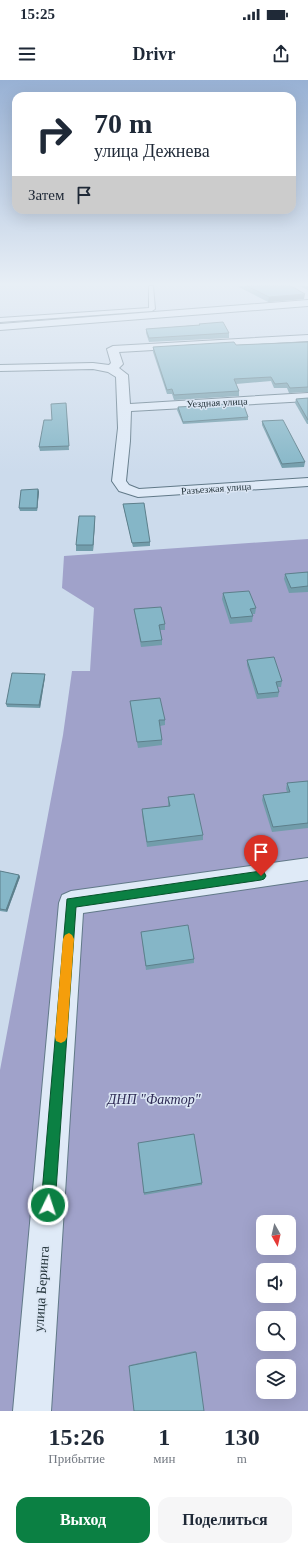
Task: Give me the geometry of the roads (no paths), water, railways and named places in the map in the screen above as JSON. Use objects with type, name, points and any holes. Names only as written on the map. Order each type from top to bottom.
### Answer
[{"type":"street","points":[[111,369],[117,364],[113,349],[129,348]]},
{"type":"street","points":[[0,368],[93,366],[111,369],[122,375],[125,408]]},
{"type":"street","name":"Уездная улица","points":[[125,408],[308,397]]},
{"type":"street","name":"Разъезжая улица","points":[[125,408],[124,445],[119,481],[124,488],[138,493],[308,482]]},
{"type":"street","name":"улица Беринга","points":[[32,1411],[71,903],[308,869]]},
{"type":"park label","name":"ДНП \"Фактор\"","points":[[154,1099]]}]
